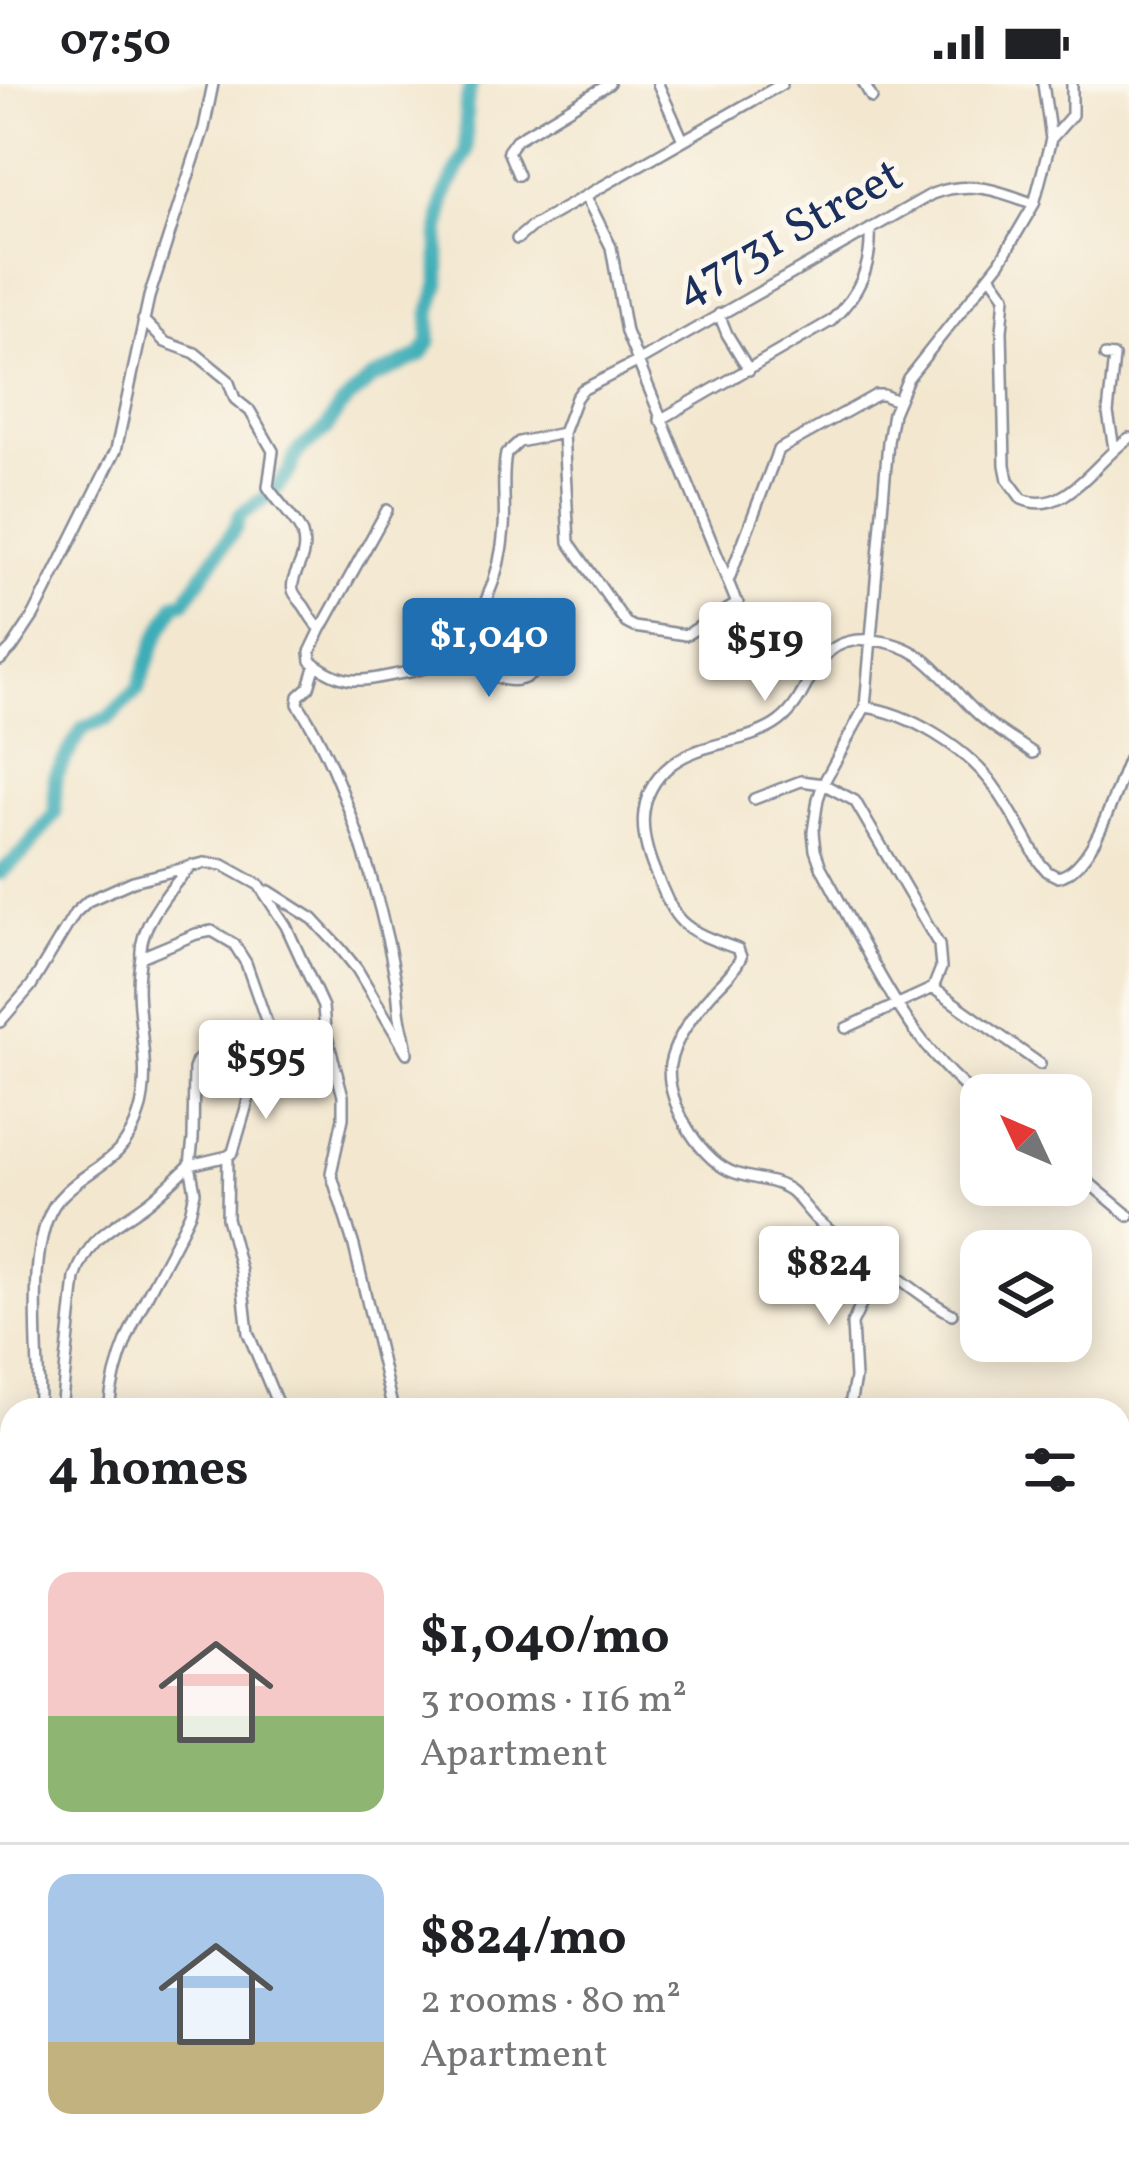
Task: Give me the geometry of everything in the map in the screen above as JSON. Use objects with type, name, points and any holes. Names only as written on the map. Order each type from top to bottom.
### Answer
[{"type":"street","points":[[0,660],[34,615],[116,450],[143,320],[204,128],[213,84]]},
{"type":"street","points":[[518,175],[508,151],[516,140],[609,84]]},
{"type":"street","points":[[658,84],[683,140]]},
{"type":"street","points":[[517,239],[782,84]]},
{"type":"street","points":[[864,84],[872,98]]},
{"type":"street","points":[[960,1083],[940,1066],[899,1005],[821,866],[815,850],[814,816],[823,784],[865,707],[888,442],[897,400],[923,356],[1000,262],[1034,204],[1051,139],[1042,84]]},
{"type":"street","points":[[1051,139],[1072,116],[1072,84]]},
{"type":"street","name":"47731 Street","points":[[562,433],[576,398],[588,387],[916,201],[948,188],[984,187],[1034,204]]},
{"type":"street","points":[[586,197],[610,247],[621,318],[637,362],[751,638]]},
{"type":"street","points":[[660,420],[831,321],[853,298],[868,264],[870,229]]},
{"type":"street","points":[[989,275],[1005,296],[1005,465],[1008,480],[1022,499],[1040,504],[1062,496],[1129,438]]},
{"type":"street","points":[[719,314],[749,370]]},
{"type":"street","points":[[143,320],[166,342],[195,352],[228,380],[236,399],[250,411],[274,457],[268,487],[304,538],[293,593],[321,629]]},
{"type":"street","points":[[1105,356],[1114,357],[1108,413],[1114,448]]},
{"type":"street","points":[[729,579],[778,450],[876,395],[897,400]]},
{"type":"street","points":[[314,669],[340,680],[385,677],[437,663],[458,645],[476,620],[497,569],[504,529],[506,454],[518,442],[562,433],[571,546],[626,623],[674,635],[691,632],[738,603]]},
{"type":"street","points":[[0,1022],[31,986],[79,908],[133,880],[192,864],[223,865],[320,925],[357,969],[407,1053],[397,985],[350,815],[313,725],[298,704],[314,669],[310,652],[387,509]]},
{"type":"street","points":[[952,1314],[831,1232],[786,1188],[721,1166],[698,1142],[674,1104],[669,1082],[672,1055],[699,1009],[741,957],[738,949],[689,928],[672,911],[650,862],[642,818],[654,784],[674,763],[773,726],[790,709],[822,657],[851,640],[872,640],[913,652],[952,684],[979,716],[1033,753]]},
{"type":"street","points":[[458,645],[501,680],[522,681],[532,674]]},
{"type":"street","points":[[865,707],[908,718],[974,764],[994,786],[1040,863],[1058,877],[1074,871],[1082,860],[1129,759]]},
{"type":"street","points":[[754,800],[801,781],[823,784],[849,797],[939,945],[941,968],[934,988],[846,1028]]},
{"type":"street","points":[[39,1398],[40,1250],[55,1204],[119,1153],[138,1120],[145,1077],[137,1000],[141,941],[160,904],[192,864]]},
{"type":"street","points":[[259,885],[286,926],[323,1007],[343,1096],[331,1173],[354,1246],[390,1398]]},
{"type":"street","points":[[141,957],[212,931],[234,944],[246,963],[268,1026],[272,1050],[266,1071],[250,1094],[237,1142],[228,1156],[227,1218],[241,1271],[248,1333],[275,1398]]},
{"type":"street","points":[[934,988],[1040,1064]]},
{"type":"street","points":[[111,1398],[130,1326],[190,1213],[195,1192],[190,1165],[194,1069],[217,1042]]},
{"type":"street","points":[[63,1398],[75,1278],[87,1250],[190,1165],[228,1156]]},
{"type":"street","points":[[1092,1185],[1129,1216]]},
{"type":"street","points":[[851,1398],[852,1324],[880,1265]]},
{"type":"waterway","points":[[0,873],[55,813],[55,776],[83,728],[108,718],[138,689],[175,604],[184,602],[240,515],[272,493],[297,452],[326,429],[352,396],[371,379],[421,355],[429,342],[430,312],[439,284],[444,197],[466,152],[471,84]]}]
